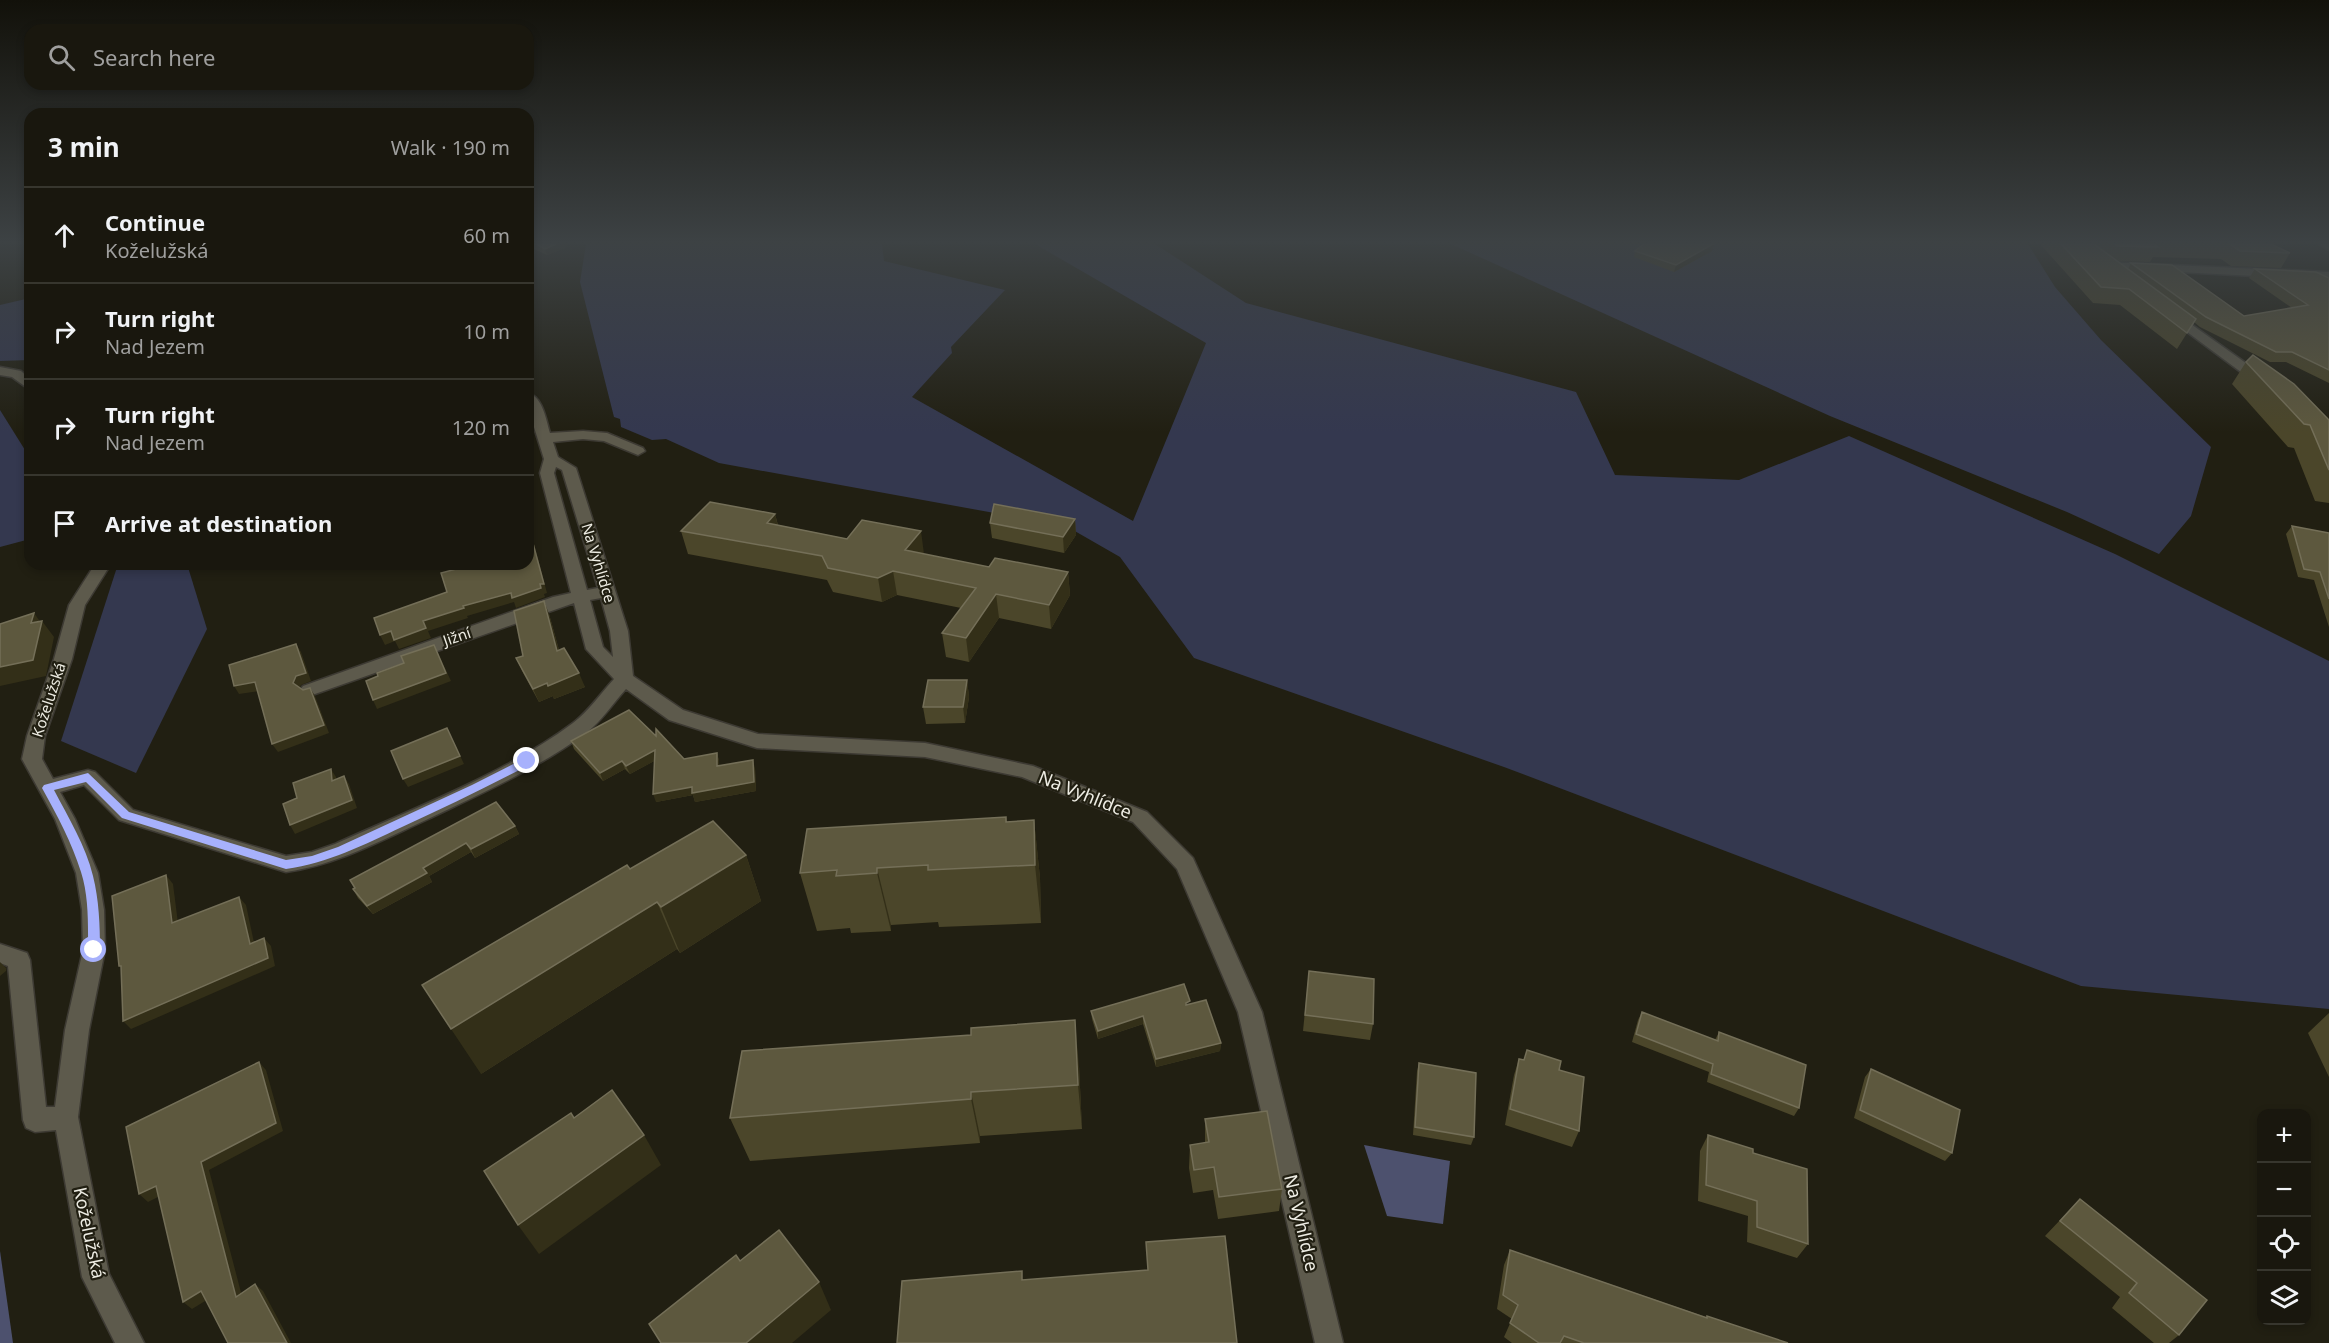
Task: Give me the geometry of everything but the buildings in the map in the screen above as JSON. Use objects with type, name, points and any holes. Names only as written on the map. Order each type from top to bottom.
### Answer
[{"type":"street","points":[[2162,307],[2271,389]]},
{"type":"street","points":[[0,371],[16,374],[24,381]]},
{"type":"street","name":"Na Vyhlídce","points":[[534,405],[551,459],[548,473],[594,649],[624,679],[676,715],[757,741],[925,750],[1026,771],[1140,818],[1186,864],[1250,1012],[1329,1343]]},
{"type":"street","points":[[544,438],[583,435],[607,437],[638,451]]},
{"type":"street","name":"Na Vyhlídce","points":[[551,459],[569,468],[619,631],[624,679]]},
{"type":"street","name":"Koželužská","points":[[99,570],[77,605],[63,659],[36,736],[32,759],[64,819],[87,873],[93,910],[94,950],[77,1030],[66,1117],[96,1277],[130,1343]]},
{"type":"street","name":"Jižní","points":[[309,690],[559,601],[606,592]]},
{"type":"street","points":[[48,788],[88,777],[126,815],[286,864],[313,860],[342,850],[465,793],[527,761],[581,727],[624,679]]},
{"type":"street","points":[[0,953],[19,960],[35,1120],[66,1117]]},
{"type":"shaded area","points":[[0,307],[24,307],[24,360],[0,361]]},
{"type":"shaded area","points":[[586,307],[989,307],[951,347],[952,353],[912,397],[1133,521],[1206,343],[1143,307],[1260,307],[1576,392],[1615,475],[1739,480],[1849,436],[2115,554],[2329,661],[2329,1009],[2081,986],[1504,767],[1194,658],[1120,557],[1066,526],[719,463],[666,439],[652,440],[621,427],[620,419],[614,417]]},
{"type":"shaded area","points":[[1589,307],[2072,307],[2101,340],[2211,447],[2191,516],[2159,554],[2067,512],[1830,416]]},
{"type":"shaded area","points":[[0,410],[24,448],[24,541],[0,547]]},
{"type":"shaded area","points":[[116,570],[189,570],[207,629],[136,773],[61,741]]},
{"type":"shaded area","points":[[1364,1145],[1450,1161],[1443,1224],[1387,1216]]},
{"type":"shaded area","points":[[0,1251],[13,1343],[0,1343]]},
{"type":"route","points":[[94,950],[93,910],[87,873],[48,788],[88,777],[126,815],[230,849],[286,864],[313,860],[342,850],[476,788],[527,761]]}]
